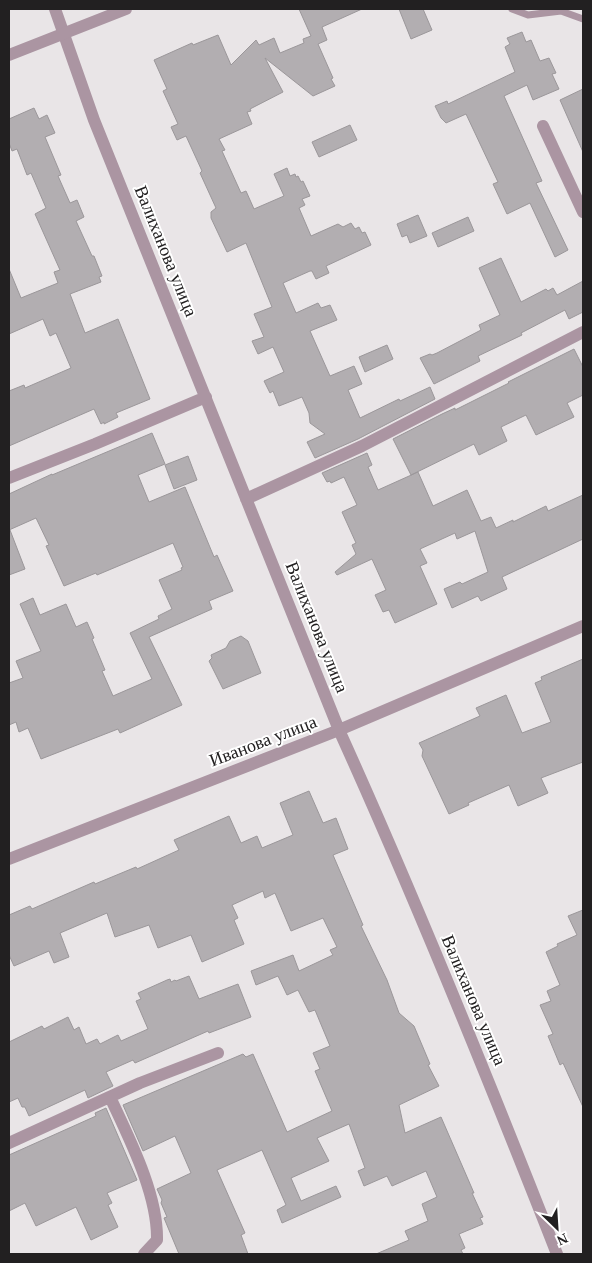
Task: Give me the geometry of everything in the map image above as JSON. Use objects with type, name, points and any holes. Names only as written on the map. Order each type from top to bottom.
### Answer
[{"type":"street","name":"Валиханова улица","points":[[54,9],[94,120],[339,730],[493,1090],[557,1254]]},
{"type":"street","points":[[9,55],[126,9]]},
{"type":"street","points":[[543,126],[583,212]]},
{"type":"street","points":[[246,499],[362,446],[583,332]]},
{"type":"street","points":[[9,478],[206,397]]},
{"type":"street","name":"Иванова улица","points":[[9,859],[339,730],[583,626]]},
{"type":"street","points":[[9,1144],[140,1083],[218,1053]]},
{"type":"street","points":[[110,1097],[152,1198],[158,1224],[157,1240],[144,1254]]},
{"type":"lane","points":[[512,9],[528,15],[561,12],[583,19]]},
{"type":"building","points":[[299,9],[362,9],[322,27],[327,40],[318,44],[335,86],[313,96],[265,58],[283,92],[250,109],[251,111],[247,112],[252,124],[219,139],[225,150],[222,151],[241,193],[246,191],[254,209],[284,196],[274,174],[287,168],[290,176],[295,174],[301,182],[303,181],[310,196],[302,199],[305,205],[299,208],[311,236],[338,224],[343,227],[351,223],[355,229],[359,227],[362,233],[365,232],[371,245],[326,266],[329,273],[316,279],[312,271],[310,271],[283,283],[296,313],[318,303],[321,308],[330,305],[337,320],[310,331],[330,376],[354,366],[362,384],[348,390],[360,418],[399,399],[400,401],[430,387],[435,399],[358,439],[315,458],[307,442],[325,434],[310,423],[309,413],[302,397],[279,406],[273,391],[270,393],[264,381],[284,372],[273,347],[258,354],[252,341],[264,337],[254,314],[272,307],[246,243],[227,252],[211,218],[211,212],[216,208],[200,173],[202,171],[186,136],[177,140],[171,127],[178,124],[163,91],[167,89],[154,60],[192,43],[193,45],[218,35],[231,65],[256,40],[259,45],[274,38],[280,53],[304,43],[303,39],[311,36]]},
{"type":"building","points":[[399,9],[423,9],[432,30],[411,39]]},
{"type":"building","points":[[522,32],[526,42],[531,40],[540,61],[549,58],[556,73],[552,74],[559,89],[533,100],[527,85],[504,96],[542,181],[536,183],[568,250],[555,257],[530,203],[507,214],[493,184],[498,182],[466,114],[446,123],[435,106],[447,101],[448,104],[515,72],[505,47],[510,44],[507,38]]},
{"type":"building","points":[[583,89],[583,152],[560,100]]},
{"type":"building","points":[[34,108],[39,119],[47,115],[55,133],[45,137],[61,175],[58,176],[70,203],[77,200],[84,217],[76,221],[102,276],[99,277],[101,282],[70,294],[85,333],[118,319],[150,399],[116,413],[118,417],[104,424],[104,422],[101,424],[94,409],[9,446],[9,391],[24,385],[25,388],[71,368],[56,333],[50,336],[43,319],[9,334],[9,269],[21,298],[58,283],[54,272],[60,270],[35,214],[46,208],[31,173],[27,175],[17,149],[12,151],[9,143],[9,119]]},
{"type":"building","points":[[350,125],[357,140],[319,157],[312,142]]},
{"type":"building","points":[[418,215],[427,236],[410,243],[407,235],[402,237],[397,224]]},
{"type":"building","points":[[468,217],[474,231],[438,247],[432,233]]},
{"type":"building","points":[[501,258],[521,302],[546,289],[548,291],[553,288],[557,295],[583,281],[583,312],[569,319],[565,310],[521,333],[522,335],[478,356],[480,361],[434,384],[420,358],[437,353],[481,330],[479,325],[500,315],[479,268]]},
{"type":"building","points":[[387,345],[393,359],[365,372],[359,357]]},
{"type":"building","points":[[574,349],[583,367],[583,395],[567,403],[574,417],[536,435],[526,415],[501,427],[507,441],[479,455],[474,444],[411,475],[393,439],[455,408],[455,410]]},
{"type":"building","points":[[152,433],[165,464],[138,475],[149,502],[185,487],[214,557],[217,555],[233,591],[209,601],[212,609],[149,637],[182,705],[120,733],[118,729],[41,759],[28,728],[19,732],[16,722],[9,725],[9,683],[23,678],[16,661],[41,651],[20,604],[33,598],[40,615],[66,604],[76,627],[87,622],[105,670],[102,671],[113,696],[152,679],[130,633],[159,619],[158,616],[172,609],[159,580],[182,570],[181,568],[183,567],[173,543],[97,575],[96,573],[64,586],[46,546],[49,545],[36,518],[9,530],[9,494],[52,474]]},
{"type":"building","points":[[367,453],[372,465],[368,467],[378,490],[418,472],[433,506],[467,490],[481,521],[491,517],[496,528],[546,506],[548,511],[583,495],[583,539],[502,577],[507,589],[481,601],[478,596],[452,608],[444,589],[460,582],[462,584],[488,572],[475,531],[457,539],[455,533],[420,549],[427,563],[420,566],[437,604],[395,623],[389,610],[383,612],[375,595],[386,590],[372,559],[337,575],[335,572],[356,554],[352,545],[356,543],[342,512],[357,505],[344,477],[331,483],[330,481],[327,482],[322,473]]},
{"type":"building","points":[[188,456],[197,480],[174,489],[165,465]]},
{"type":"building","points":[[9,531],[25,569],[9,575]]},
{"type":"building","points":[[241,636],[248,641],[261,673],[223,689],[209,661],[212,658],[211,655],[226,648],[230,641]]},
{"type":"building","points":[[583,659],[583,762],[541,778],[548,793],[518,806],[509,785],[468,803],[469,805],[449,814],[422,756],[423,750],[419,743],[480,716],[476,708],[506,695],[522,733],[551,722],[535,683],[542,680],[541,677]]},
{"type":"building","points":[[309,791],[323,823],[336,818],[348,849],[333,855],[363,925],[361,926],[387,980],[399,1013],[414,1026],[430,1064],[428,1065],[439,1086],[399,1105],[405,1133],[441,1117],[483,1217],[480,1218],[483,1224],[459,1234],[465,1248],[461,1250],[463,1254],[376,1254],[409,1240],[405,1231],[428,1221],[422,1204],[437,1197],[426,1171],[392,1186],[387,1176],[364,1186],[358,1171],[365,1168],[349,1124],[317,1138],[329,1161],[291,1178],[301,1201],[336,1186],[341,1197],[282,1223],[277,1210],[286,1205],[262,1150],[217,1170],[245,1233],[241,1235],[248,1254],[179,1254],[164,1218],[167,1217],[157,1189],[191,1173],[175,1136],[143,1151],[123,1105],[243,1054],[246,1057],[253,1054],[287,1132],[332,1111],[315,1071],[320,1069],[313,1053],[330,1046],[315,1010],[309,1012],[298,990],[287,995],[278,976],[256,985],[251,971],[293,955],[299,971],[333,955],[330,950],[337,947],[323,918],[291,931],[275,893],[265,898],[263,891],[232,905],[238,918],[234,920],[244,944],[202,962],[191,935],[158,948],[149,925],[115,937],[107,913],[60,933],[69,957],[54,963],[49,951],[14,966],[9,955],[9,915],[30,906],[32,909],[94,882],[95,884],[136,867],[137,869],[179,850],[174,840],[229,816],[241,843],[257,836],[262,848],[293,835],[280,803]]},
{"type":"building","points":[[583,910],[583,1107],[563,1063],[560,1065],[548,1036],[553,1034],[540,1005],[551,1001],[547,991],[560,985],[546,952],[558,946],[557,944],[577,935],[568,916]]},
{"type":"building","points":[[189,976],[199,999],[238,984],[251,1017],[209,1033],[208,1031],[135,1063],[133,1060],[106,1072],[113,1086],[88,1098],[85,1090],[29,1116],[18,1098],[9,1102],[9,1042],[42,1026],[44,1029],[68,1017],[74,1030],[79,1027],[86,1044],[97,1039],[100,1044],[118,1035],[121,1041],[148,1029],[136,1001],[141,999],[138,993],[170,979],[171,982]]},
{"type":"building","points":[[106,1108],[137,1180],[107,1193],[112,1203],[108,1205],[118,1227],[91,1240],[76,1207],[36,1226],[25,1203],[9,1211],[9,1155],[96,1116],[95,1113]]}]
